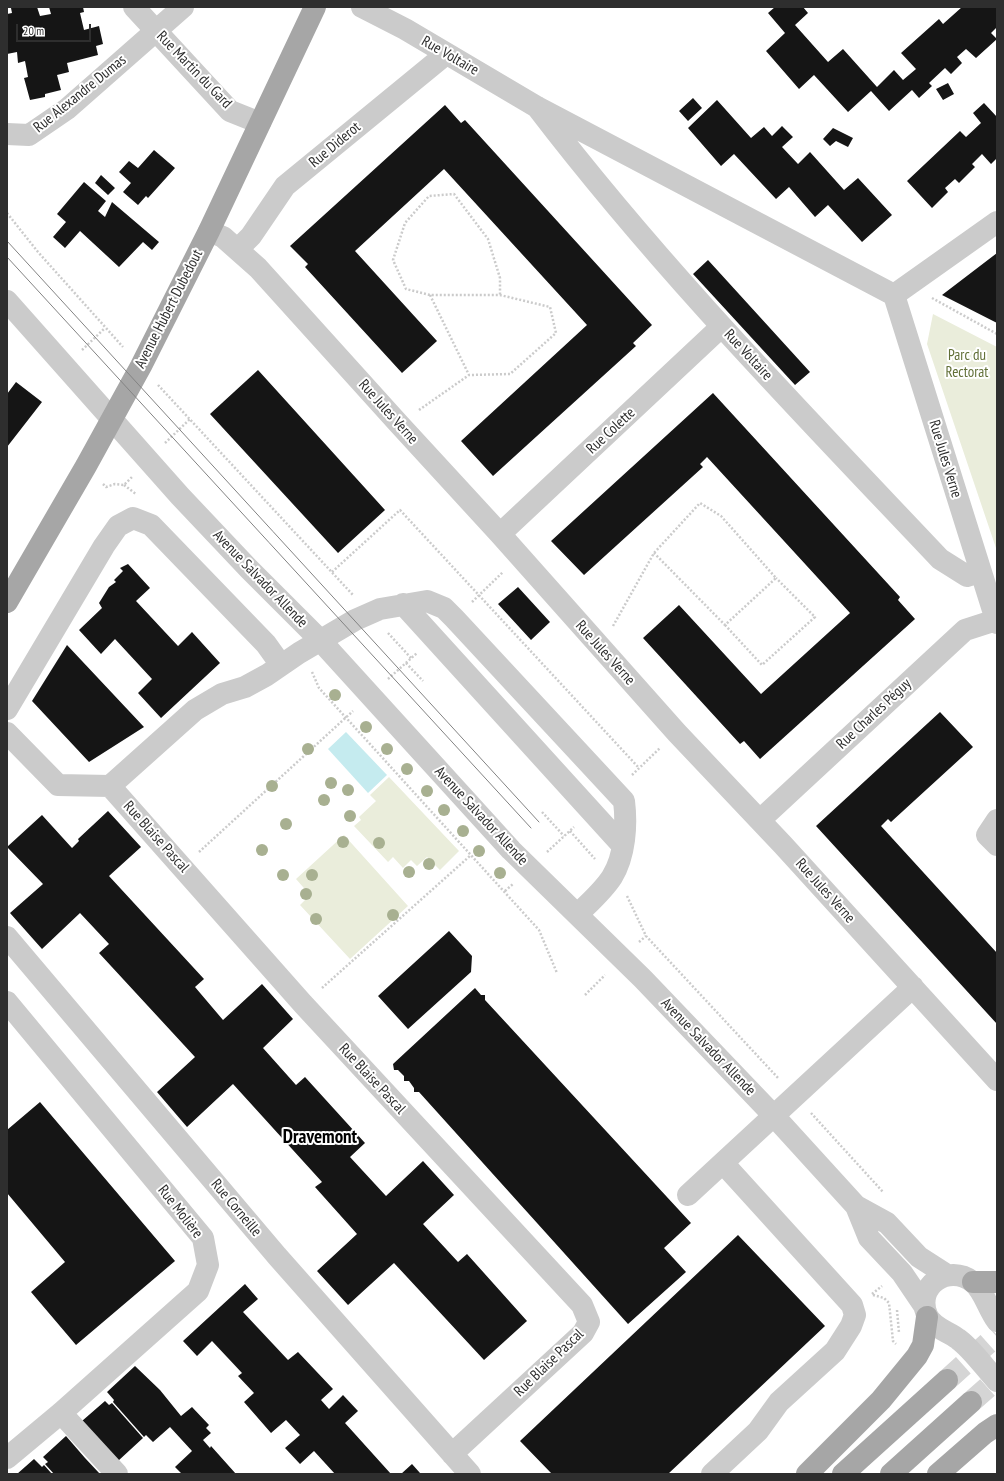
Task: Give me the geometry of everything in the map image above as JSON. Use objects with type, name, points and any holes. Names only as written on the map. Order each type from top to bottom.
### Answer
[{"type":"main road","name":"Avenue Hubert Dubedout","points":[[7,602],[111,420],[210,231],[315,7]]},
{"type":"main road","points":[[973,1282],[997,1282]]},
{"type":"main road","points":[[807,1474],[881,1400],[917,1356],[923,1345],[925,1310]]},
{"type":"main road","points":[[843,1474],[947,1380]]},
{"type":"main road","points":[[891,1474],[971,1402]]},
{"type":"main road","points":[[938,1474],[985,1433],[997,1425]]},
{"type":"street","name":"Rue Martin du Gard","points":[[134,7],[230,111],[260,123]]},
{"type":"street","name":"Rue Alexandre Dumas","points":[[7,134],[29,135],[67,108],[183,7]]},
{"type":"street","name":"Rue Voltaire","points":[[362,7],[405,29],[537,107],[902,290]]},
{"type":"street","name":"Rue Diderot","points":[[238,248],[251,236],[285,186],[446,54]]},
{"type":"street","name":"Rue Voltaire","points":[[537,107],[587,172],[721,327],[940,559],[967,576],[980,572]]},
{"type":"street","points":[[902,290],[997,222]]},
{"type":"street","name":"Rue Jules Verne","points":[[210,231],[223,237],[238,248],[258,268],[500,534],[677,733],[760,820],[997,1080]]},
{"type":"street","name":"Rue Jules Verne","points":[[902,290],[980,572],[996,621]]},
{"type":"street","name":"Avenue Salvador Allende","points":[[7,301],[111,420],[249,569],[320,640],[511,850],[643,979],[774,1116],[856,1206],[887,1223],[919,1257],[947,1275]]},
{"type":"street","name":"Rue Colette","points":[[500,534],[721,327]]},
{"type":"street","points":[[7,709],[104,546],[118,526],[133,518],[151,525],[266,644],[290,659]]},
{"type":"street","points":[[7,733],[58,785],[110,786],[195,710],[222,694],[245,687],[320,640],[370,613],[403,604],[427,601],[444,608],[624,801],[625,813],[623,846],[612,878],[578,914]]},
{"type":"street","points":[[403,604],[623,846]]},
{"type":"street","name":"Rue Charles Péguy","points":[[760,820],[965,630],[996,621]]},
{"type":"street","name":"Rue Blaise Pascal","points":[[110,786],[304,1004],[582,1305],[589,1322],[583,1334],[452,1454]]},
{"type":"street","points":[[997,820],[988,834],[997,845]]},
{"type":"street","name":"Rue Corneille","points":[[7,937],[277,1256],[470,1474]]},
{"type":"street","points":[[688,1195],[913,987]]},
{"type":"street","name":"Rue Molière","points":[[7,1002],[203,1238],[208,1265],[198,1291],[61,1413],[7,1458]]},
{"type":"street","points":[[712,1474],[758,1431],[779,1402],[835,1351],[851,1326],[855,1315],[852,1305],[723,1163]]},
{"type":"street","name":"Avenue Salvador Allende","points":[[856,1206],[869,1238],[902,1273],[925,1310],[942,1331],[958,1339],[997,1381]]},
{"type":"street","points":[[925,1310],[926,1292],[932,1284],[938,1278],[947,1275],[957,1275],[973,1282],[997,1321]]},
{"type":"street","points":[[61,1413],[117,1474]]},
{"type":"path","points":[[398,423],[469,375],[510,374],[556,333],[550,307],[500,295],[430,295],[406,289],[393,260],[405,224],[429,196],[454,194],[488,239],[500,278],[500,295]]},
{"type":"path","points":[[7,214],[43,257],[140,366],[411,658]]},
{"type":"path","points":[[902,290],[997,334]]},
{"type":"path","points":[[430,295],[469,375]]},
{"type":"path","points":[[597,644],[609,633],[654,553],[700,503],[721,516],[776,578],[815,617],[762,665],[726,625],[654,553]]},
{"type":"path","points":[[726,625],[776,578]]},
{"type":"path","points":[[290,659],[308,663],[319,688],[539,930],[557,973]]},
{"type":"path","points":[[406,663],[423,681]]},
{"type":"path","points":[[629,777],[665,744]]},
{"type":"path","points":[[542,812],[564,836]]},
{"type":"path","points":[[542,856],[575,826]]},
{"type":"path","points":[[304,1004],[471,855]]},
{"type":"path","points":[[887,1286],[881,1286],[872,1295],[884,1298],[890,1303],[893,1341],[897,1344],[899,1340],[896,1306]]},
{"type":"green space","name":"Parc du Rectorat","points":[[933,314],[997,347],[997,551],[927,344]]},
{"type":"green space","points":[[389,777],[459,851],[440,870],[427,857],[417,866],[411,860],[403,868],[393,857],[388,862],[354,826],[361,820],[359,817],[376,801],[370,795]]},
{"type":"green space","points":[[344,835],[408,906],[350,959],[300,905],[310,895],[296,879]]},
{"type":"water","points":[[346,732],[387,775],[368,793],[328,749]]},
{"type":"building","points":[[37,7],[40,16],[51,14],[49,7],[83,7],[84,12],[80,13],[84,30],[99,26],[103,44],[96,46],[98,55],[67,63],[69,72],[57,75],[61,90],[45,94],[45,97],[30,100],[24,78],[28,77],[25,61],[18,63],[17,52],[7,54],[7,14],[12,13],[11,8]]},
{"type":"building","points":[[775,7],[803,7],[808,13],[795,25],[828,62],[843,49],[877,87],[894,70],[903,80],[916,69],[901,53],[939,19],[943,24],[962,7],[996,7],[997,27],[991,33],[997,39],[976,58],[966,49],[957,57],[962,63],[951,74],[945,68],[929,83],[932,86],[919,98],[912,90],[889,111],[871,91],[848,112],[814,75],[799,89],[766,51],[785,33],[768,13]]},
{"type":"building","points":[[948,83],[954,94],[943,100],[936,89]]},
{"type":"building","points":[[693,98],[702,108],[688,121],[679,111]]},
{"type":"building","points":[[717,100],[751,138],[764,127],[772,136],[782,126],[793,137],[782,147],[798,164],[810,152],[844,190],[858,178],[892,215],[862,242],[828,205],[815,217],[789,187],[776,199],[734,154],[721,166],[688,128]]},
{"type":"building","points":[[984,103],[997,117],[997,158],[991,164],[982,154],[972,164],[975,167],[959,183],[955,179],[945,188],[948,192],[932,208],[907,181],[960,131],[966,137],[981,123],[973,113]]},
{"type":"building","points":[[445,105],[461,123],[465,120],[652,325],[633,343],[636,346],[493,476],[461,441],[587,325],[444,169],[355,251],[437,341],[402,373],[305,267],[308,264],[290,246]]},
{"type":"building","points":[[833,128],[853,138],[848,147],[836,141],[830,146],[823,139]]},
{"type":"building","points":[[154,150],[175,168],[148,198],[146,196],[138,205],[123,192],[131,183],[119,172],[129,161],[138,168]]},
{"type":"building","points":[[101,175],[115,188],[108,195],[95,183]]},
{"type":"building","points":[[84,182],[106,201],[98,211],[105,217],[112,202],[159,242],[152,250],[143,242],[119,267],[80,231],[65,248],[53,237],[66,222],[57,214]]},
{"type":"building","points":[[997,253],[997,323],[942,295]]},
{"type":"building","points":[[708,260],[810,372],[795,385],[693,274]]},
{"type":"building","points":[[258,370],[385,510],[338,553],[210,414]]},
{"type":"building","points":[[16,382],[42,402],[7,447],[7,394]]},
{"type":"building","points":[[713,393],[900,597],[898,600],[915,619],[760,759],[744,741],[740,744],[643,638],[679,605],[761,694],[850,613],[707,457],[700,464],[703,467],[584,575],[551,541]]},
{"type":"building","points":[[128,564],[150,588],[136,601],[178,646],[192,632],[220,663],[161,718],[138,693],[152,679],[115,639],[101,654],[79,630],[102,608],[99,603],[109,587],[116,582],[114,580],[123,571],[120,568]]},
{"type":"building","points":[[518,587],[550,622],[531,640],[498,604]]},
{"type":"building","points":[[67,645],[144,727],[89,762],[32,701]]},
{"type":"building","points":[[940,712],[973,747],[891,822],[888,819],[881,826],[997,953],[997,1024],[816,826]]},
{"type":"building","points":[[108,811],[141,847],[109,876],[204,979],[195,987],[223,1020],[262,984],[293,1019],[263,1048],[296,1085],[305,1077],[365,1143],[350,1157],[386,1196],[423,1161],[454,1195],[423,1224],[458,1262],[467,1254],[527,1321],[484,1360],[394,1263],[348,1305],[317,1271],[357,1234],[315,1187],[322,1182],[233,1084],[187,1127],[157,1092],[195,1057],[99,953],[109,944],[80,913],[42,949],[10,913],[43,884],[7,847],[42,815],[72,848],[79,841],[78,839]]},
{"type":"building","points":[[449,931],[472,956],[471,972],[408,1029],[378,996]]},
{"type":"building","points":[[475,988],[481,995],[485,995],[485,1000],[691,1223],[664,1248],[686,1272],[628,1324],[419,1092],[414,1092],[414,1088],[409,1081],[404,1081],[404,1076],[398,1070],[394,1070],[393,1064]]},
{"type":"building","points":[[40,1102],[175,1261],[76,1345],[31,1292],[65,1262],[7,1193],[7,1130]]},
{"type":"building","points":[[738,1235],[825,1326],[668,1474],[552,1474],[520,1441]]},
{"type":"building","points":[[245,1284],[258,1299],[243,1312],[288,1360],[298,1352],[333,1389],[321,1400],[329,1409],[343,1395],[358,1411],[345,1423],[391,1474],[335,1474],[314,1451],[300,1464],[285,1448],[300,1435],[286,1420],[271,1433],[244,1402],[254,1393],[238,1376],[242,1373],[212,1341],[197,1356],[183,1341]]},
{"type":"building","points":[[135,1366],[160,1390],[181,1416],[192,1407],[209,1425],[206,1428],[211,1433],[203,1440],[210,1448],[211,1446],[236,1474],[182,1474],[175,1467],[192,1451],[170,1427],[153,1442],[146,1435],[144,1437],[113,1402],[114,1400],[107,1392]]},
{"type":"building","points":[[105,1401],[109,1405],[112,1403],[143,1438],[118,1461],[82,1421]]},
{"type":"building","points":[[66,1436],[100,1474],[54,1474],[45,1464],[48,1462],[43,1457]]},
{"type":"building","points":[[34,1459],[42,1467],[44,1465],[52,1474],[17,1474]]},
{"type":"building","points":[[412,1464],[420,1473],[401,1474]]},
{"type":"tunnel","points":[[947,1380],[997,1335]]},
{"type":"tunnel","points":[[971,1402],[997,1379]]},
{"type":"tram line","points":[[7,241],[539,822]]},
{"type":"tram line","points":[[7,257],[531,828]]},
{"type":"district","name":"Dravemont","points":[[320,1138]]}]
